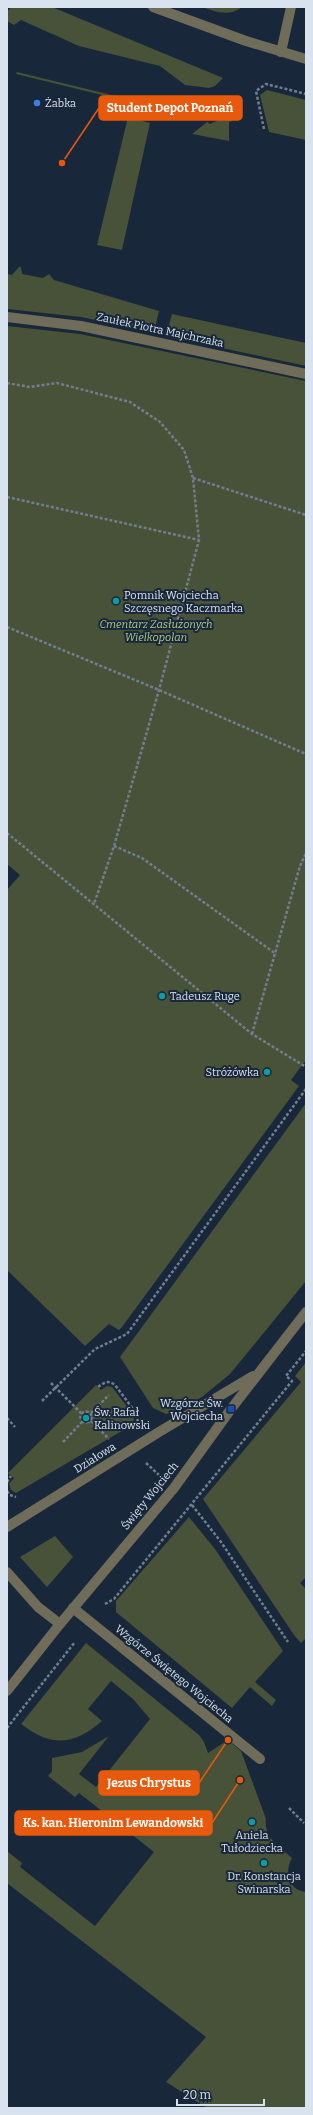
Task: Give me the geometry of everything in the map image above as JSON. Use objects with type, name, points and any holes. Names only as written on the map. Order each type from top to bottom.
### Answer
[{"type":"street","points":[[153,7],[280,52],[306,59]]},
{"type":"street","points":[[280,52],[291,7]]},
{"type":"street","name":"Zaułek Piotra Majchrzaka","points":[[7,317],[81,326],[306,374]]},
{"type":"street","name":"Święty Wojciech","points":[[7,1692],[73,1608],[174,1488],[306,1312]]},
{"type":"street","name":"Działowa","points":[[7,1527],[131,1449],[259,1373]]},
{"type":"street","points":[[7,1572],[38,1607],[60,1624]]},
{"type":"street","name":"Wzgórze Świętego Wojciecha","points":[[73,1608],[260,1759]]},
{"type":"path","points":[[264,129],[256,91],[266,84],[306,94]]},
{"type":"path","points":[[7,383],[30,387],[57,383],[130,402],[160,422],[184,450],[192,478],[200,540],[114,846],[94,904]]},
{"type":"path","points":[[192,478],[306,515]]},
{"type":"path","points":[[7,497],[200,540]]},
{"type":"path","points":[[7,627],[159,690],[306,754]]},
{"type":"path","points":[[7,834],[252,1034],[306,1068]]},
{"type":"path","points":[[114,846],[142,858],[276,954]]},
{"type":"path","points":[[252,1034],[300,866],[306,853]]},
{"type":"path","points":[[42,1401],[95,1349],[127,1334],[306,1089]]},
{"type":"path","points":[[103,1610],[102,1605],[114,1599],[292,1381],[286,1376],[306,1351]]},
{"type":"path","points":[[98,1387],[105,1382],[111,1382],[115,1385],[136,1414],[138,1421],[136,1425]]},
{"type":"path","points":[[52,1383],[82,1414],[82,1422],[63,1442]]},
{"type":"path","points":[[82,1414],[85,1412],[90,1413],[109,1395]]},
{"type":"path","points":[[90,1413],[91,1422],[112,1442],[118,1438],[192,1504],[216,1536],[288,1642]]},
{"type":"path","points":[[7,1418],[15,1427]]},
{"type":"path","points":[[82,1422],[91,1422]]},
{"type":"path","points":[[7,1482],[11,1476]]},
{"type":"path","points":[[7,1490],[8,1495],[17,1497],[24,1493]]},
{"type":"path","points":[[7,1728],[78,1638]]},
{"type":"path","points":[[289,1808],[304,1824]]},
{"type":"green space","points":[[11,7],[52,7],[223,78],[215,86],[209,88],[185,85],[160,66],[79,46],[21,20],[14,25],[7,21],[7,12]]},
{"type":"green space","points":[[202,7],[242,7],[232,12],[222,13]]},
{"type":"green space","points":[[17,72],[132,100],[131,102],[16,74]]},
{"type":"green space","points":[[267,90],[306,100],[306,140],[269,132],[260,95]]},
{"type":"green space","points":[[225,113],[230,116],[232,121],[229,122],[229,141],[192,134],[207,122],[210,124],[225,117]]},
{"type":"green space","points":[[128,117],[150,123],[122,250],[97,245]]},
{"type":"green space","points":[[19,267],[21,267],[22,274],[43,278],[49,274],[54,280],[159,311],[154,332],[81,317],[7,309],[7,274],[12,275]]},
{"type":"green space","points":[[172,314],[306,343],[306,366],[166,336]]},
{"type":"green space","name":"Cmentarz Zasłużonych Wielkopolan","points":[[7,326],[80,334],[306,381],[306,1060],[291,1080],[299,1086],[122,1327],[119,1330],[109,1324],[85,1346],[7,1270],[7,890],[20,875],[7,864]]},
{"type":"green space","points":[[306,1103],[306,1281],[230,1374],[202,1397],[173,1413],[166,1414],[153,1408],[120,1357]]},
{"type":"green space","points":[[306,1362],[306,1577],[300,1583],[306,1589],[306,1638],[301,1643],[294,1635],[203,1499],[301,1382],[295,1376]]},
{"type":"green space","points":[[96,1385],[101,1390],[107,1386],[112,1387],[132,1413],[134,1419],[132,1425],[16,1493],[11,1490],[9,1484],[14,1478],[8,1473]]},
{"type":"green space","points":[[189,1517],[215,1549],[283,1651],[255,1682],[276,1700],[272,1706],[250,1687],[232,1708],[116,1612],[116,1601]]},
{"type":"green space","points":[[55,1536],[73,1557],[47,1587],[20,1557]]},
{"type":"green space","points":[[86,1643],[199,1735],[204,1742],[208,1753],[228,1740],[241,1751],[266,1819],[267,1832],[273,1842],[292,1858],[288,1869],[289,1880],[295,1888],[306,1892],[306,2108],[207,2108],[166,2082],[206,2037],[7,1883],[7,1851],[22,1863],[20,1867],[95,1926],[154,1852],[79,1793],[75,1797],[48,1776],[52,1771],[52,1758],[82,1752],[109,1736],[79,1774],[96,1787],[150,1719],[133,1699],[111,1681],[88,1709],[102,1721],[81,1735],[72,1739],[52,1740],[32,1732],[21,1724]]},
{"type":"place","name":"Żabka","points":[[37,103]]},
{"type":"place","name":"Student Depot Poznań","points":[[62,163]]},
{"type":"place","name":"Pomnik Wojciecha Szczęsnego Kaczmarka","points":[[116,601]]},
{"type":"place","name":"Tadeusz Ruge","points":[[162,996]]},
{"type":"place","name":"Stróżówka","points":[[267,1072]]},
{"type":"place","name":"Wzgórze Św. Wojciecha","points":[[231,1409]]},
{"type":"place","name":"Św. Rafał Kalinowski","points":[[86,1418]]},
{"type":"place","name":"Jezus Chrystus","points":[[228,1740]]},
{"type":"place","name":"Ks. kan. Hieronim Lewandowski","points":[[240,1780]]},
{"type":"place","name":"Aniela Tułodziecka","points":[[252,1822]]},
{"type":"place","name":"Dr. Konstancja Swinarska","points":[[264,1863]]}]
